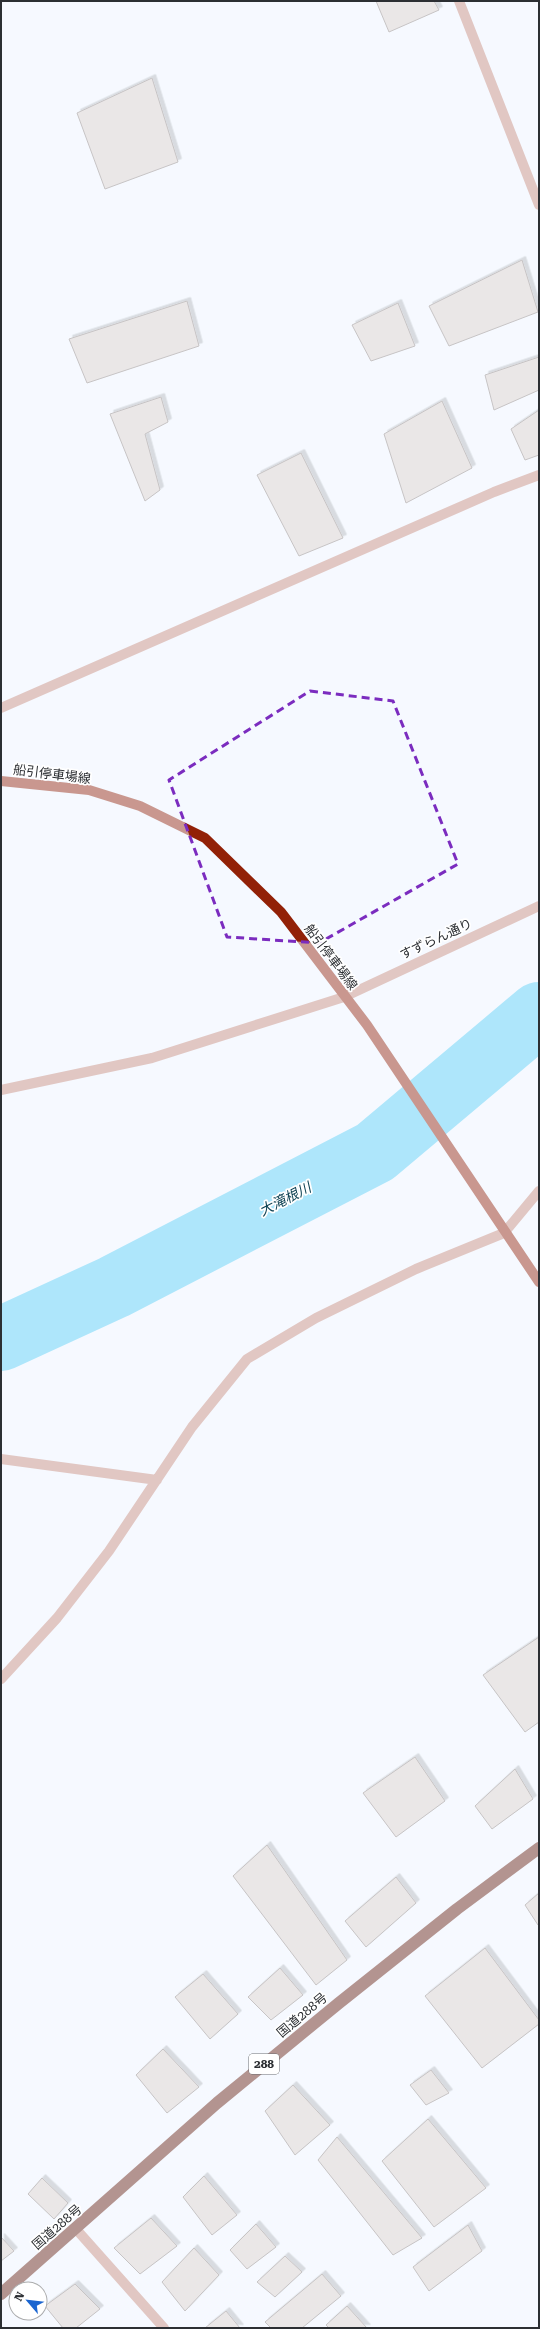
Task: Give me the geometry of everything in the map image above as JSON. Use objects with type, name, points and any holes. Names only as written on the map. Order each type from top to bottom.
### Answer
[{"type":"highway","name":"国道288号","points":[[1,2294],[76,2229],[216,2103],[457,1909],[539,1848]]},
{"type":"main road","name":"船引停車場線","points":[[1,781],[89,790],[140,806],[205,838],[281,912],[344,997],[367,1025],[504,1233],[539,1282]]},
{"type":"street","points":[[459,1],[539,205]]},
{"type":"street","points":[[1,708],[494,492],[539,475]]},
{"type":"street","name":"すずらん通り","points":[[1,1090],[152,1058],[344,997],[539,906]]},
{"type":"street","points":[[1,1679],[57,1618],[109,1551],[192,1427],[247,1359],[330,1310],[416,1269],[504,1233],[539,1191]]},
{"type":"street","points":[[1,1458],[157,1480]]},
{"type":"street","points":[[76,2229],[164,2328]]},
{"type":"highlighted area","points":[[310,691],[393,701],[458,864],[319,943],[227,937],[169,780]]},
{"type":"building","points":[[376,1],[434,1],[439,10],[389,32]]},
{"type":"building","points":[[152,78],[178,162],[105,189],[77,113]]},
{"type":"building","points":[[522,260],[538,312],[449,346],[429,306]]},
{"type":"building","points":[[187,301],[199,346],[87,383],[69,339]]},
{"type":"building","points":[[398,303],[415,346],[371,361],[352,325]]},
{"type":"building","points":[[539,357],[539,390],[494,410],[485,375]]},
{"type":"building","points":[[161,397],[168,422],[145,434],[160,490],[145,501],[110,414]]},
{"type":"building","points":[[442,401],[472,468],[406,503],[384,434]]},
{"type":"building","points":[[539,410],[539,455],[525,460],[511,429]]},
{"type":"building","points":[[301,453],[343,538],[299,556],[257,475]]},
{"type":"building","points":[[539,1637],[539,1722],[525,1732],[483,1675]]},
{"type":"building","points":[[415,1757],[445,1801],[396,1837],[363,1793]]},
{"type":"building","points":[[515,1769],[533,1799],[492,1829],[475,1806]]},
{"type":"building","points":[[267,1845],[347,1960],[316,1985],[233,1876]]},
{"type":"building","points":[[396,1877],[416,1903],[366,1947],[345,1921]]},
{"type":"building","points":[[539,1893],[539,1925],[538,1925],[525,1905]]},
{"type":"building","points":[[485,1948],[539,2020],[539,2024],[482,2068],[425,1996]]},
{"type":"building","points":[[280,1968],[303,1995],[271,2020],[248,1997]]},
{"type":"building","points":[[203,1974],[238,2014],[210,2039],[175,1997]]},
{"type":"building","points":[[163,2049],[199,2087],[167,2113],[136,2075]]},
{"type":"building","points":[[431,2070],[449,2093],[426,2105],[410,2085]]},
{"type":"building","points":[[293,2085],[330,2125],[295,2155],[265,2111]]},
{"type":"building","points":[[428,2119],[486,2188],[434,2227],[382,2161]]},
{"type":"building","points":[[337,2137],[422,2238],[393,2255],[318,2160]]},
{"type":"building","points":[[204,2176],[237,2215],[212,2235],[183,2197]]},
{"type":"building","points":[[42,2178],[68,2203],[54,2219],[28,2194]]},
{"type":"building","points":[[151,2218],[177,2246],[140,2274],[114,2248]]},
{"type":"building","points":[[256,2224],[276,2247],[247,2269],[230,2250]]},
{"type":"building","points":[[468,2225],[482,2251],[429,2291],[413,2267]]},
{"type":"building","points":[[1,2237],[14,2251],[1,2261]]},
{"type":"building","points":[[194,2248],[219,2275],[185,2311],[162,2282]]},
{"type":"building","points":[[285,2256],[302,2272],[275,2297],[257,2282]]},
{"type":"building","points":[[322,2274],[341,2296],[302,2328],[271,2328],[265,2322]]},
{"type":"building","points":[[75,2284],[100,2309],[76,2328],[63,2328],[48,2310],[48,2304]]},
{"type":"building","points":[[347,2306],[367,2328],[329,2328],[326,2325]]},
{"type":"building","points":[[226,2311],[240,2328],[205,2328]]},
{"type":"waterway","name":"大滝根川","points":[[1,1339],[114,1287],[375,1152],[539,1014]]}]
